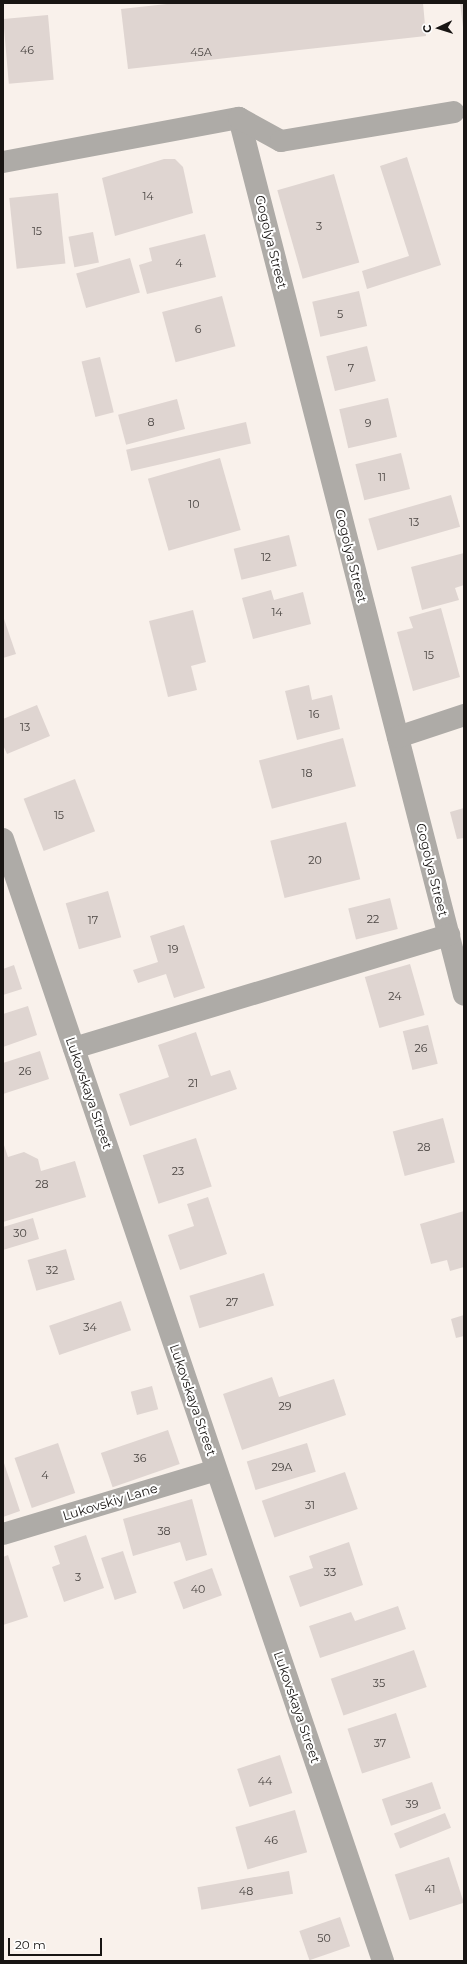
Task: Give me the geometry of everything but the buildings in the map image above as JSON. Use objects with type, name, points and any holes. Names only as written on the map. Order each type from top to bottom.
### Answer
[{"type":"street","points":[[3,162],[238,118],[281,141],[454,112]]},
{"type":"street","name":"Gogolya Street","points":[[238,118],[464,995]]},
{"type":"street","points":[[398,738],[464,715]]},
{"type":"street","name":"Lukovskaya Street","points":[[3,838],[383,1961]]},
{"type":"street","points":[[74,1048],[449,935]]},
{"type":"street","name":"Lukovskiy Lane","points":[[3,1534],[216,1470]]}]
